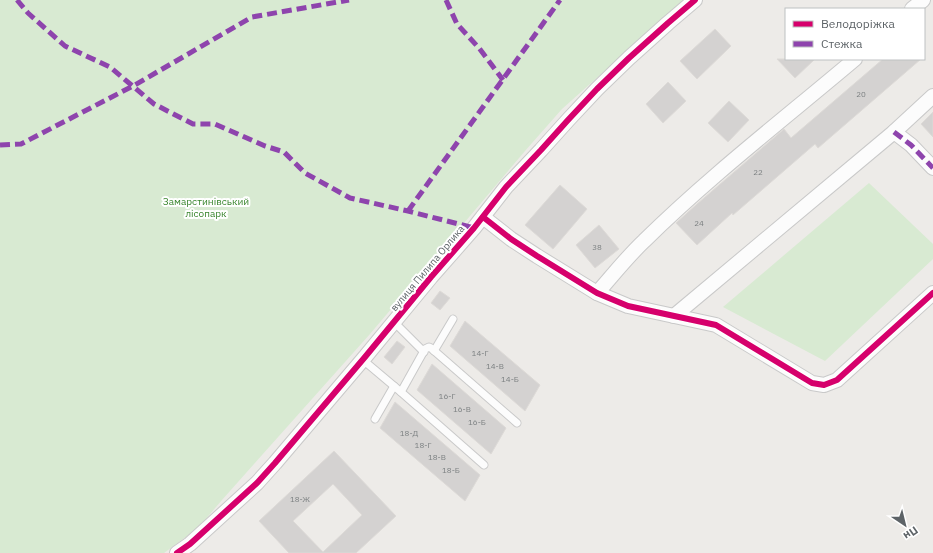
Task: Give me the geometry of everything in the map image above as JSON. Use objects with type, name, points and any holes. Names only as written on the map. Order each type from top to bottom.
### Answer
[{"type":"street","name":"вулиця Пилипа Орлика","points":[[177,553],[190,544],[256,483],[275,463],[363,360],[506,187],[597,89],[662,28],[695,0]]},
{"type":"street","points":[[913,8],[923,0]]},
{"type":"street","points":[[597,293],[642,242],[674,212],[853,60]]},
{"type":"street","points":[[674,316],[894,132],[933,96]]},
{"type":"street","points":[[894,132],[911,145],[933,168]]},
{"type":"street","points":[[482,217],[524,248],[597,293],[628,306],[716,325],[812,384],[824,385],[837,380],[933,293]]},
{"type":"lane","points":[[434,351],[453,319]]},
{"type":"lane","points":[[394,322],[424,352]]},
{"type":"lane","points":[[401,392],[424,352],[429,347],[518,422]]},
{"type":"lane","points":[[363,360],[484,465]]},
{"type":"lane","points":[[375,418],[394,386]]},
{"type":"green space","name":"Замарстинівський лісопарк","points":[[0,0],[684,0],[562,109],[370,334],[198,528],[164,553],[0,553]]},
{"type":"green space","points":[[869,183],[933,244],[933,259],[825,361],[723,307]]},
{"type":"building","points":[[715,29],[731,46],[697,79],[680,61]]},
{"type":"building","points":[[777,59],[814,60],[795,78]]},
{"type":"building","points":[[882,60],[920,60],[818,148],[815,144],[733,215],[732,213],[697,245],[676,223],[784,129],[791,138]]},
{"type":"building","points":[[668,82],[686,101],[663,123],[646,104]]},
{"type":"building","points":[[729,101],[749,120],[728,142],[708,123]]},
{"type":"building","points":[[933,112],[933,137],[921,124]]},
{"type":"building","points":[[560,185],[587,209],[553,249],[525,225]]},
{"type":"building","points":[[599,225],[619,249],[595,268],[576,245]]},
{"type":"building","points":[[440,291],[450,298],[440,310],[431,303]]},
{"type":"building","points":[[465,321],[540,385],[525,411],[450,346]]},
{"type":"building","points":[[397,341],[405,347],[392,364],[384,357]]},
{"type":"building","points":[[432,364],[506,428],[491,454],[417,390]]},
{"type":"building","points":[[395,402],[480,475],[465,501],[380,428]]},
{"type":"building","points":[[334,451],[396,516],[356,553],[289,553],[259,521]],"holes":[[[333,484],[362,515],[323,552],[293,521]]]},
{"type":"marked path","points":[[17,0],[28,13],[65,46],[110,67],[154,104],[193,124],[215,124],[265,146],[284,152],[305,173],[350,198],[474,228]]},
{"type":"marked path","points":[[0,145],[21,144],[133,86],[252,17],[349,0]]},
{"type":"marked path","points":[[446,0],[457,24],[479,48],[503,80]]},
{"type":"marked path","points":[[408,211],[560,0]]},
{"type":"marked path","points":[[894,132],[911,145],[933,168]]},
{"type":"cycle path","points":[[177,553],[190,544],[257,483],[474,228],[506,187],[597,89],[629,58],[695,0]]},
{"type":"cycle path","points":[[483,217],[511,239],[597,293],[628,306],[716,325],[812,383],[824,385],[837,380],[933,293]]}]
